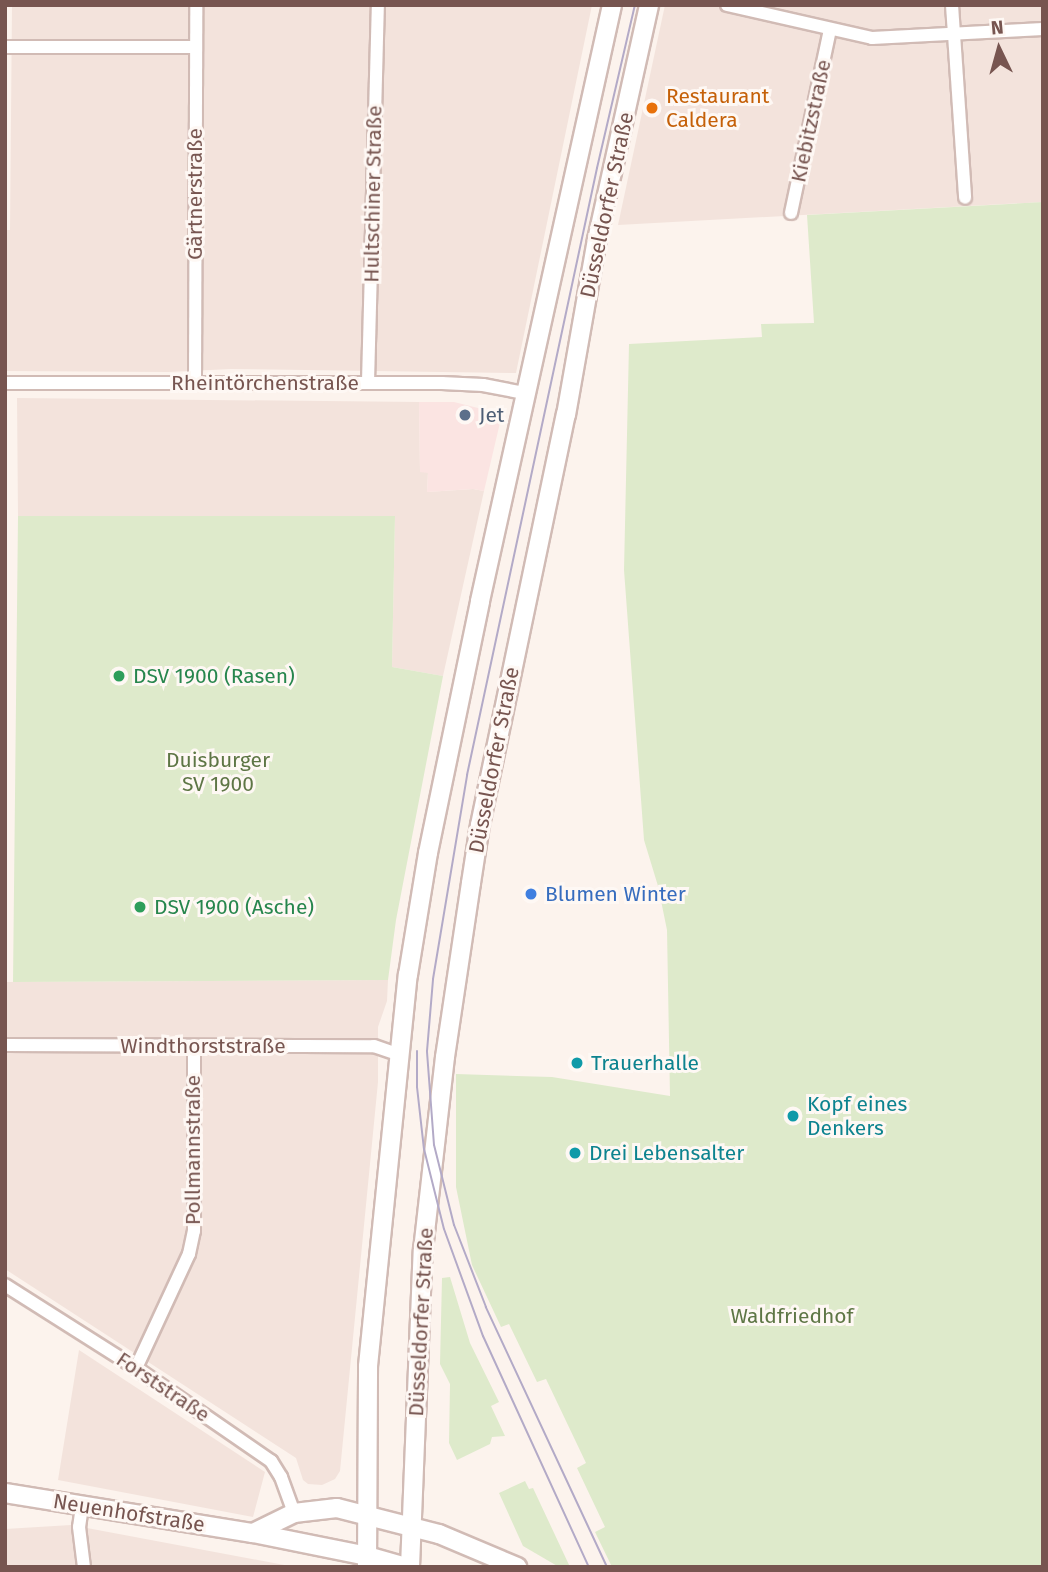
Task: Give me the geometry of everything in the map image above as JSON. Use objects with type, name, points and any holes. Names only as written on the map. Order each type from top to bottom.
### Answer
[{"type":"main road","name":"Düsseldorfer Straße","points":[[367,1561],[368,1366],[408,975],[428,853],[524,393],[612,5]]},
{"type":"main road","name":"Düsseldorfer Straße","points":[[408,1567],[423,1250],[445,1057],[476,850],[569,402],[597,240],[649,5]]},
{"type":"main road","name":"Neuenhofstraße","points":[[5,1493],[253,1533],[367,1561],[408,1567]]},
{"type":"main road","points":[[253,1533],[294,1513],[337,1508],[450,1538],[517,1567]]},
{"type":"main road","points":[[294,1513],[297,1542]]},
{"type":"street","name":"Gärtnerstraße","points":[[195,383],[196,5]]},
{"type":"street","name":"Hultschiner Straße","points":[[368,382],[378,5]]},
{"type":"street","points":[[727,5],[872,38],[1043,29]]},
{"type":"street","points":[[952,5],[965,198]]},
{"type":"street","name":"Kiebitzstraße","points":[[792,213],[830,30]]},
{"type":"street","points":[[5,47],[196,47]]},
{"type":"street","name":"Rheintörchenstraße","points":[[5,383],[368,382],[483,385],[524,393]]},
{"type":"street","name":"Windthorststraße","points":[[5,1045],[374,1046],[400,1055]]},
{"type":"street","name":"Pollmannstraße","points":[[136,1368],[188,1254],[194,1231],[194,1046]]},
{"type":"street","name":"Forststraße","points":[[5,1285],[136,1368],[271,1461],[281,1477],[294,1513]]},
{"type":"street","points":[[82,1506],[79,1527],[84,1567]]},
{"type":"shaded area","points":[[12,5],[592,5],[516,373],[231,369],[168,372],[5,371],[5,230],[10,230]]},
{"type":"shaded area","points":[[665,5],[1043,5],[1043,202],[618,225]]},
{"type":"shaded area","points":[[17,398],[419,402],[420,471],[428,472],[427,492],[473,489],[484,491],[443,676],[392,667],[395,516],[18,516]]},
{"type":"shaded area","points":[[419,402],[454,402],[502,414],[484,491],[473,489],[427,492],[428,473],[420,472]]},
{"type":"shaded area","points":[[388,980],[387,1001],[378,1027],[378,1082],[340,1471],[335,1479],[322,1485],[308,1484],[303,1480],[296,1458],[5,1269],[5,982]]},
{"type":"shaded area","points":[[79,1350],[265,1472],[253,1517],[58,1480]]},
{"type":"shaded area","points":[[71,1525],[295,1567],[5,1567],[5,1529]]},
{"type":"green space","name":"Waldfriedhof","points":[[1043,202],[1043,1567],[612,1567],[595,1532],[605,1527],[577,1468],[586,1463],[546,1379],[537,1382],[509,1324],[501,1327],[472,1265],[456,1187],[456,1074],[552,1077],[670,1096],[667,930],[658,886],[644,840],[624,570],[629,344],[762,337],[761,324],[814,323],[807,215]]},
{"type":"green space","name":"Duisburger SV 1900","points":[[18,516],[395,516],[392,667],[443,676],[396,920],[388,980],[13,982]]},
{"type":"green space","points":[[450,1277],[470,1343],[499,1402],[491,1406],[505,1436],[492,1437],[490,1444],[457,1460],[449,1443],[450,1384],[440,1364],[442,1278]]},
{"type":"green space","points":[[525,1481],[529,1489],[533,1488],[570,1567],[559,1567],[523,1546],[499,1493]]},
{"type":"tram line","points":[[607,1567],[486,1307],[454,1225],[434,1145],[427,1051],[433,979],[467,775],[597,168],[635,5]]},
{"type":"tram line","points":[[417,1051],[417,1087],[424,1149],[444,1229],[483,1336],[589,1567]]},
{"type":"place","name":"Restaurant Caldera","points":[[652,108]]},
{"type":"place","name":"Jet","points":[[465,415]]},
{"type":"place","name":"DSV 1900 (Rasen)","points":[[119,676]]},
{"type":"place","name":"Blumen Winter","points":[[531,894]]},
{"type":"place","name":"DSV 1900 (Asche)","points":[[140,907]]},
{"type":"place","name":"Trauerhalle","points":[[577,1063]]},
{"type":"place","name":"Kopf eines Denkers","points":[[793,1116]]},
{"type":"place","name":"Drei Lebensalter","points":[[575,1153]]}]
